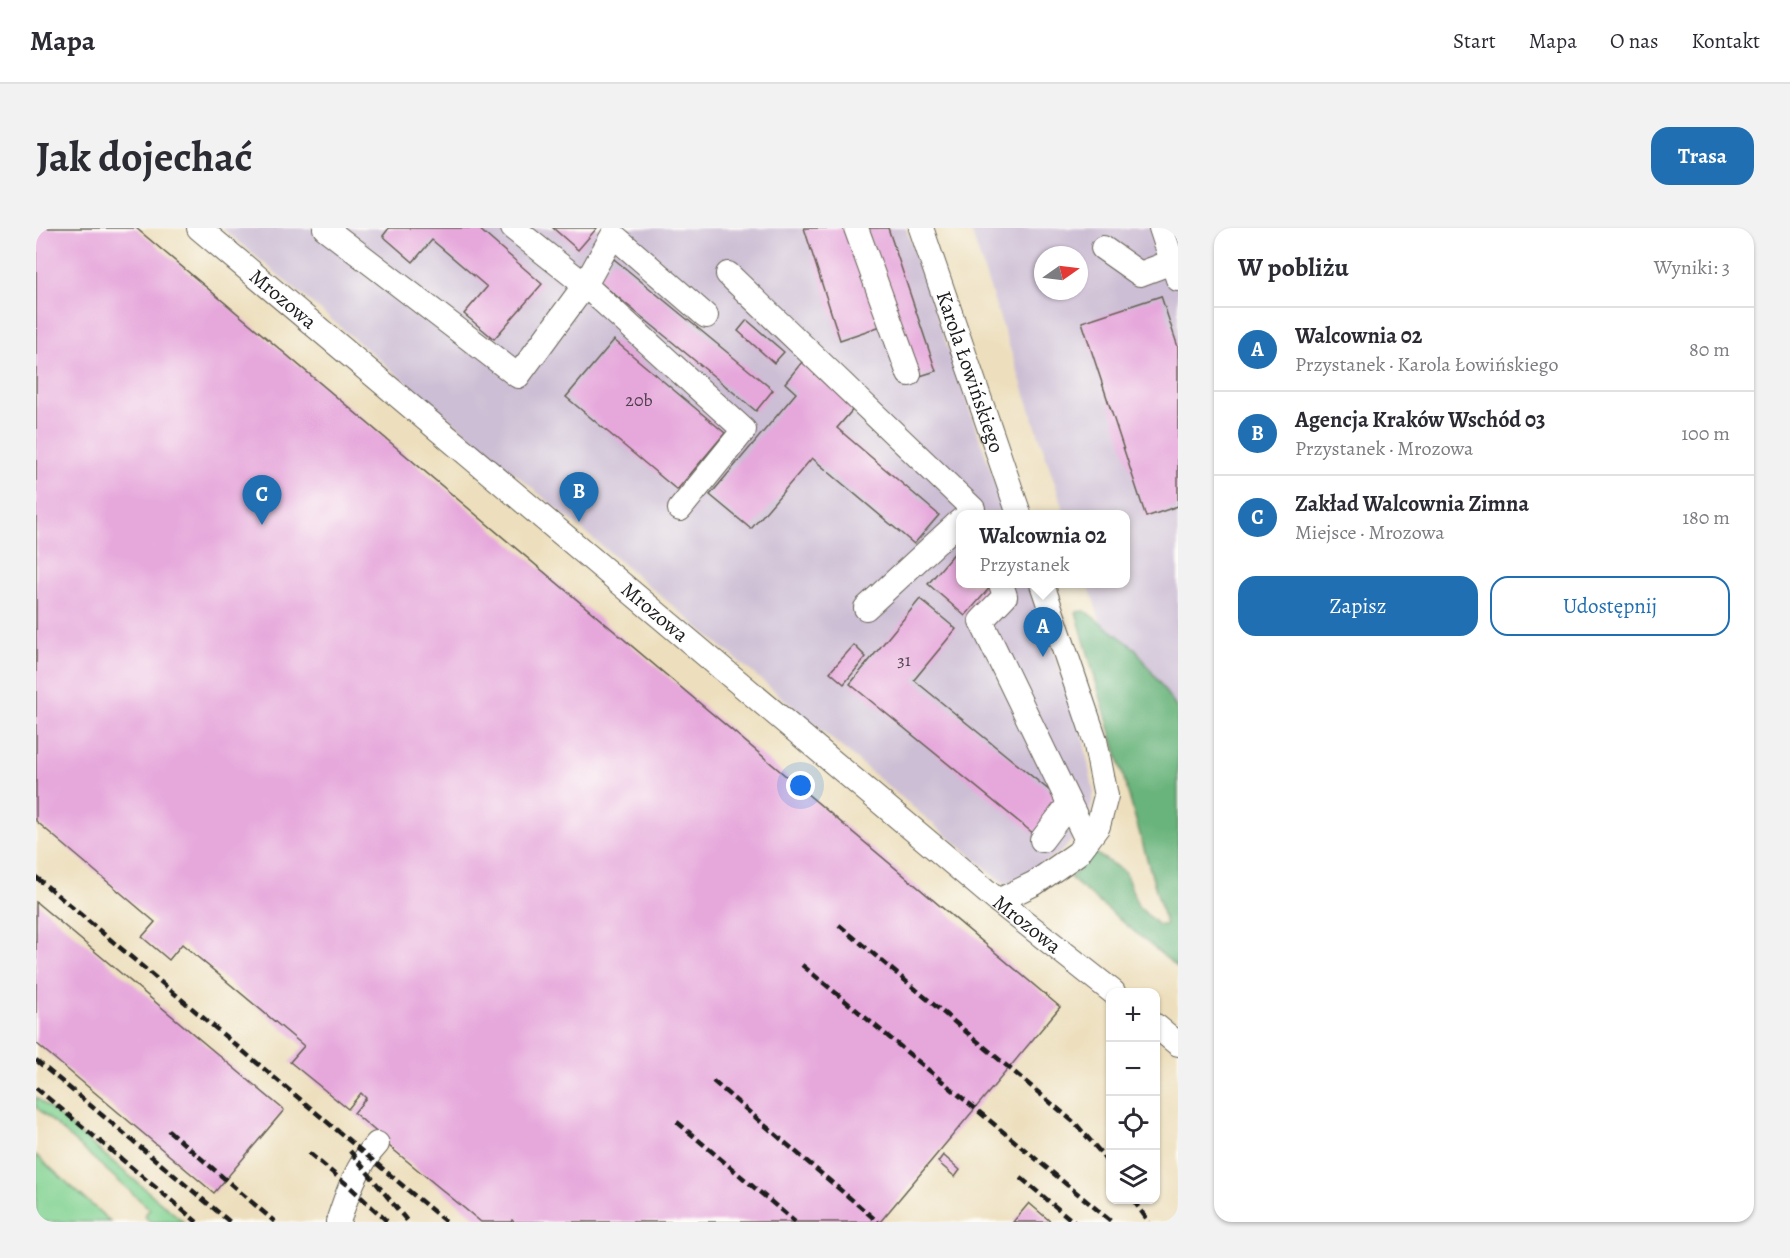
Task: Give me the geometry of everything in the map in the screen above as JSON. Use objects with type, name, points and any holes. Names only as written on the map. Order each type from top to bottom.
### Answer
[{"type":"street","name":"Mrozowa","points":[[199,228],[998,901],[1107,988]]},
{"type":"street","points":[[325,228],[518,376],[585,285],[612,230],[706,316]]},
{"type":"street","points":[[513,228],[585,285],[744,430],[680,509]]},
{"type":"street","points":[[856,228],[909,374]]},
{"type":"street","name":"Karola Łowińskiego","points":[[921,228],[1018,510]]},
{"type":"street","points":[[1103,248],[1140,274],[1175,271],[1161,228]]},
{"type":"street","points":[[728,274],[964,510]]},
{"type":"street","points":[[866,608],[956,527]]},
{"type":"street","points":[[1002,588],[1005,596],[981,621],[1087,840]]},
{"type":"street","points":[[998,901],[1035,884],[1077,853],[1098,826],[1106,796],[1095,740],[1043,588]]},
{"type":"street","points":[[1042,840],[1069,804]]},
{"type":"street","points":[[1160,1030],[1178,1044]]},
{"type":"street","points":[[338,1222],[350,1187],[366,1155],[377,1144]]},
{"type":"shaded area","points":[[222,228],[906,228],[1005,510],[956,510],[956,588],[1031,588],[1083,737],[1094,793],[1089,818],[1063,851],[1006,885]]},
{"type":"shaded area","points":[[970,228],[1178,228],[1178,818],[1157,792],[1089,588],[1130,588],[1130,510],[1064,510]]},
{"type":"green space","points":[[1085,611],[1136,649],[1178,710],[1178,968],[1070,878],[1095,853],[1125,872],[1138,906],[1158,925],[1166,925],[1076,612]]},
{"type":"green space","points":[[36,1097],[184,1222],[151,1222],[144,1216],[150,1209],[36,1107]]},
{"type":"green space","points":[[36,1155],[111,1222],[36,1222]]},
{"type":"building","points":[[36,228],[136,228],[1060,1007],[880,1222],[514,1222],[512,1220],[511,1222],[481,1222],[378,1137],[380,1135],[354,1113],[366,1098],[361,1093],[348,1109],[290,1062],[304,1046],[182,944],[169,960],[142,937],[155,922],[36,821]]},
{"type":"building","points":[[389,228],[478,228],[542,284],[494,339],[464,314],[487,287],[432,240],[413,262],[383,236]]},
{"type":"building","points":[[553,228],[597,228],[578,250]]},
{"type":"building","points":[[804,228],[849,228],[881,326],[840,340]]},
{"type":"building","points":[[867,228],[888,228],[936,371],[917,377]]},
{"type":"building","points":[[614,259],[773,390],[756,411],[597,280]]},
{"type":"building","points":[[1161,296],[1178,347],[1178,506],[1146,517],[1082,322]]},
{"type":"building","points":[[747,320],[784,352],[774,363],[738,331]]},
{"type":"building","points":[[614,340],[725,433],[677,490],[566,397]]},
{"type":"building","points":[[802,362],[855,407],[837,428],[939,515],[914,544],[812,458],[751,529],[710,495],[796,393],[785,383]]},
{"type":"building","points":[[956,551],[956,588],[990,588],[965,616],[928,584]]},
{"type":"building","points":[[920,599],[956,629],[914,680],[1061,800],[1034,834],[850,684]]},
{"type":"building","points":[[854,645],[866,657],[844,684],[830,672]]},
{"type":"building","points":[[36,902],[284,1110],[214,1193],[36,1043]]},
{"type":"building","points":[[943,1155],[960,1170],[955,1177],[938,1162]]},
{"type":"building","points":[[1029,1203],[1051,1222],[1013,1222]]},
{"type":"railway","points":[[36,877],[446,1222]]},
{"type":"railway","points":[[839,925],[1076,1124],[1106,1161]]},
{"type":"railway","points":[[802,965],[1112,1222]]},
{"type":"railway","points":[[36,1060],[230,1222]]},
{"type":"railway","points":[[713,1081],[878,1222]]},
{"type":"railway","points":[[36,1088],[197,1222]]},
{"type":"railway","points":[[677,1122],[795,1222]]},
{"type":"railway","points":[[168,1130],[275,1222]]},
{"type":"railway","points":[[350,1151],[408,1222]]},
{"type":"railway","points":[[309,1153],[388,1222]]},
{"type":"railway","points":[[1021,1178],[1074,1222]]},
{"type":"railway","points":[[1136,1204],[1149,1222]]},
{"type":"place","name":"Agencja Kraków Wschód 03","points":[[579,522]]},
{"type":"place","name":"Zakład Walcownia Zimna","points":[[262,525]]},
{"type":"place","name":"Walcownia 02","points":[[1043,657]]}]
